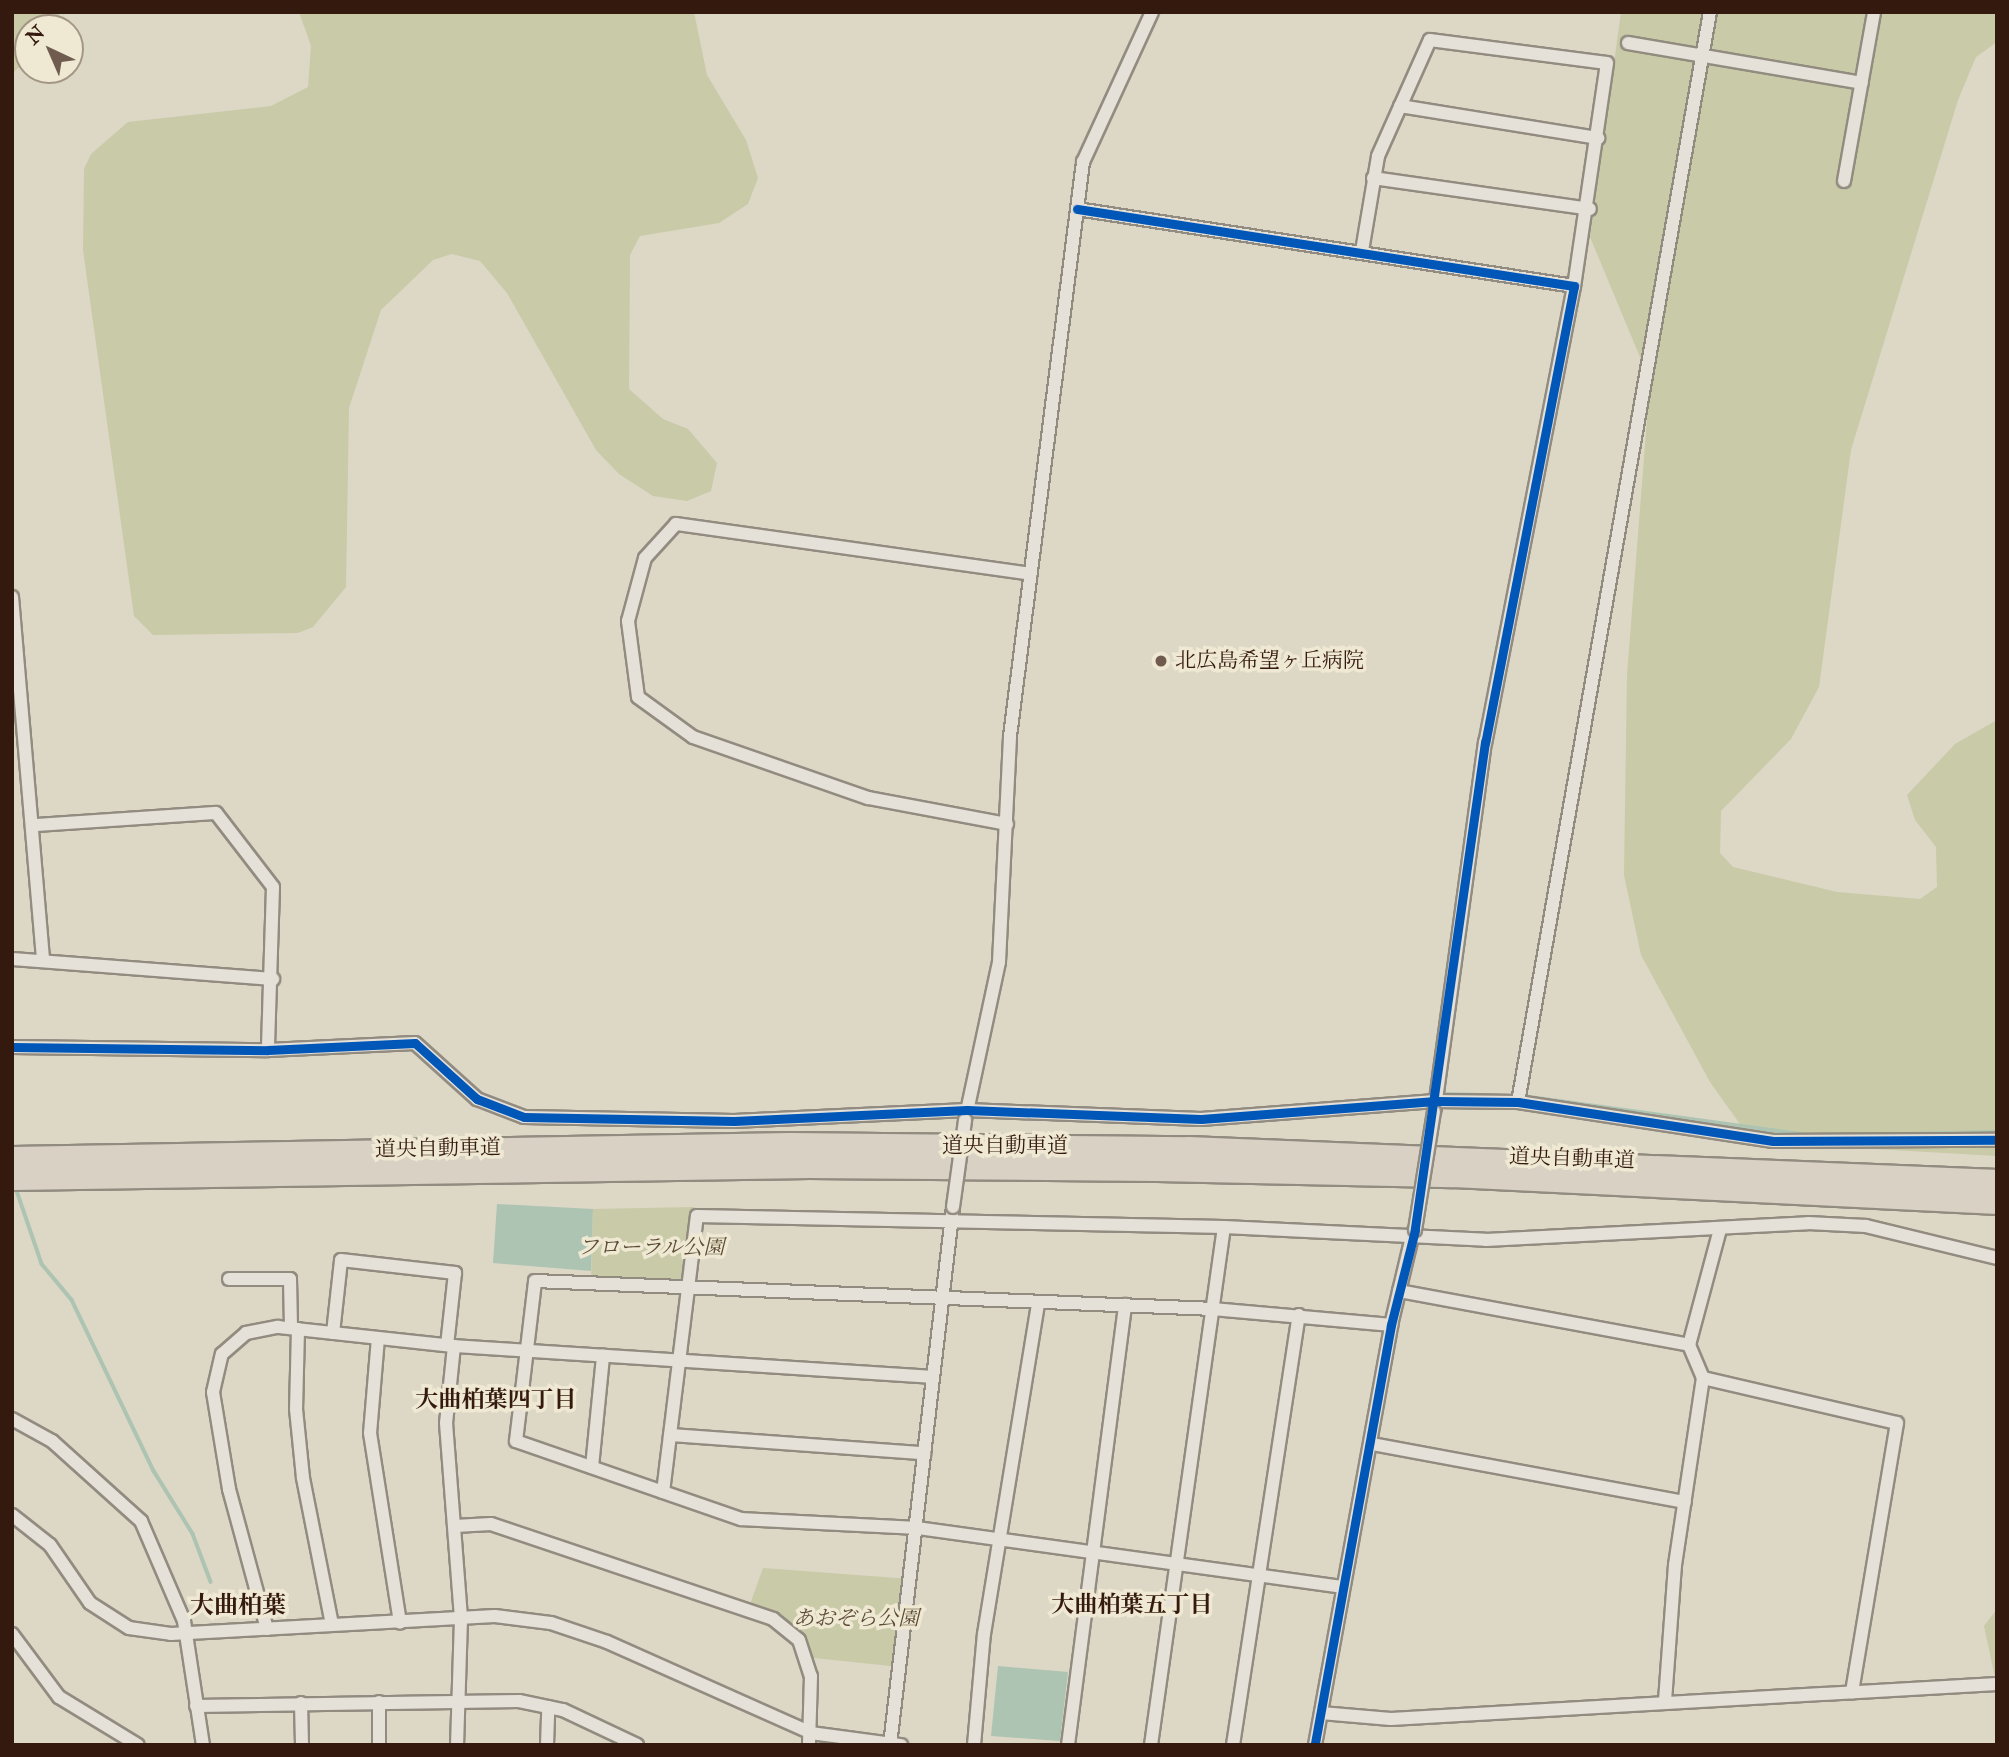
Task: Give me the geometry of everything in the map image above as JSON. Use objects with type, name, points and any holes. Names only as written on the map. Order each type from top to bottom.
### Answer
[{"type":"highway","name":"道央自動車道","points":[[12,1158],[790,1144],[1161,1147],[1375,1150],[1997,1181]]},
{"type":"highway","name":"道央自動車道","points":[[12,1178],[809,1166],[1144,1169],[1452,1175],[1997,1202]]},
{"type":"street","points":[[890,1744],[932,1377],[945,1302],[953,1207],[966,1115],[999,962],[1010,736],[1083,162],[1152,12]]},
{"type":"street","points":[[1518,1102],[1710,12]]},
{"type":"street","points":[[1844,181],[1874,12]]},
{"type":"street","points":[[1315,1745],[1372,1444],[1391,1325],[1413,1234],[1435,1107],[1485,742],[1590,209],[1607,62],[1430,40],[1374,178],[1362,251]]},
{"type":"street","points":[[1628,43],[1862,83]]},
{"type":"street","points":[[1401,106],[1598,138]]},
{"type":"street","points":[[1374,178],[1590,209]]},
{"type":"street","points":[[1077,209],[1362,251],[1574,286]]},
{"type":"street","points":[[1007,824],[868,798],[693,737],[638,696],[628,621],[645,558],[676,524],[1030,574]]},
{"type":"street","points":[[12,597],[35,825],[43,960]]},
{"type":"street","points":[[35,825],[216,813],[273,887],[273,979],[268,1050]]},
{"type":"street","points":[[12,959],[273,979]]},
{"type":"street","points":[[12,1047],[268,1050],[415,1043],[478,1099],[524,1117],[734,1121],[966,1115],[1202,1119],[1518,1102],[1773,1141],[1997,1140]]},
{"type":"street","points":[[663,1492],[697,1216],[1224,1227],[1413,1234],[1866,1226],[1997,1258]]},
{"type":"street","points":[[1151,1745],[1224,1227]]},
{"type":"street","points":[[1665,1701],[1685,1502],[1703,1378],[1689,1345],[1720,1229]]},
{"type":"street","points":[[333,1333],[341,1261],[455,1273],[446,1423],[461,1619],[456,1701],[457,1745]]},
{"type":"street","points":[[229,1279],[290,1279],[295,1328],[296,1409],[303,1478],[332,1624]]},
{"type":"street","points":[[1343,1587],[916,1528],[741,1519],[516,1441],[535,1281],[945,1302],[1213,1309],[1391,1325]]},
{"type":"street","points":[[1399,1291],[1689,1345]]},
{"type":"street","points":[[974,1745],[999,1538],[1038,1303]]},
{"type":"street","points":[[1068,1745],[1125,1305]]},
{"type":"street","points":[[1233,1745],[1256,1574],[1299,1315]]},
{"type":"street","points":[[267,1629],[229,1489],[213,1392],[222,1354],[246,1333],[295,1328],[526,1351],[932,1377]]},
{"type":"street","points":[[378,1338],[370,1433],[400,1622]]},
{"type":"street","points":[[592,1467],[603,1356]]},
{"type":"street","points":[[1703,1378],[1897,1423],[1852,1692]]},
{"type":"street","points":[[12,1419],[52,1440],[141,1521],[167,1569],[186,1633],[203,1745]]},
{"type":"street","points":[[670,1435],[924,1453]]},
{"type":"street","points":[[1372,1444],[1685,1502]]},
{"type":"street","points":[[12,1515],[50,1545],[90,1603],[129,1628],[186,1633],[461,1619],[551,1623],[607,1642],[810,1739],[901,1745]]},
{"type":"street","points":[[455,1526],[491,1524],[773,1619],[799,1640],[811,1676],[810,1739]]},
{"type":"street","points":[[12,1634],[58,1697],[138,1745]]},
{"type":"street","points":[[1321,1713],[1391,1718],[1997,1684]]},
{"type":"street","points":[[197,1706],[456,1701],[548,1707],[637,1745]]},
{"type":"street","points":[[379,1702],[379,1745]]},
{"type":"street","points":[[301,1703],[302,1745]]},
{"type":"street","points":[[547,1745],[548,1707]]},
{"type":"green space","points":[[12,12],[61,12],[14,14],[12,74]]},
{"type":"green space","points":[[299,12],[694,12],[707,75],[746,140],[758,178],[748,204],[719,223],[640,236],[630,255],[629,389],[663,419],[688,429],[717,463],[711,491],[687,501],[653,496],[619,474],[596,450],[507,293],[480,261],[452,254],[433,260],[381,310],[349,408],[346,587],[313,627],[298,633],[153,635],[134,616],[83,250],[84,169],[91,154],[128,122],[271,106],[308,87],[311,46]]},
{"type":"green space","points":[[1621,12],[1997,12],[1997,42],[1976,57],[1958,100],[1851,450],[1819,687],[1791,739],[1721,811],[1720,853],[1733,867],[1837,892],[1920,899],[1937,887],[1936,847],[1915,820],[1907,795],[1955,744],[1997,720],[1997,1156],[1805,1145],[1747,1134],[1710,1082],[1641,955],[1624,875],[1627,675],[1650,381],[1590,237]]},
{"type":"green space","name":"フローラル公園","points":[[694,1207],[687,1289],[591,1284],[593,1209]]},
{"type":"green space","name":"あおぞら公園","points":[[763,1568],[910,1579],[900,1667],[805,1657],[799,1640],[748,1610]]},
{"type":"green space","points":[[1997,1609],[1997,1687],[1984,1626]]},
{"type":"shaded area","points":[[497,1204],[593,1209],[591,1271],[493,1263]]},
{"type":"shaded area","points":[[998,1666],[1068,1672],[1060,1741],[991,1736]]},
{"type":"waterway","points":[[1443,1094],[1515,1096]]},
{"type":"waterway","points":[[1523,1096],[1809,1135]]},
{"type":"waterway","points":[[1904,1134],[1997,1132]]},
{"type":"waterway","points":[[15,1185],[42,1264],[72,1300],[154,1471],[193,1534],[211,1582]]},
{"type":"cycle path","points":[[1077,209],[1574,286],[1485,742],[1415,1230],[1391,1325],[1315,1745]]},
{"type":"cycle path","points":[[12,1047],[268,1050],[415,1043],[477,1099],[524,1117],[734,1121],[967,1110],[1201,1119],[1435,1101],[1518,1102],[1773,1141],[1997,1140]]},
{"type":"place","name":"北広島希望ヶ丘病院","points":[[1161,661]]},
{"type":"district","name":"大曲柏葉四丁目","points":[[496,1400]]},
{"type":"district","name":"大曲柏葉五丁目","points":[[1132,1605]]},
{"type":"district","name":"大曲柏葉","points":[[238,1606]]}]
